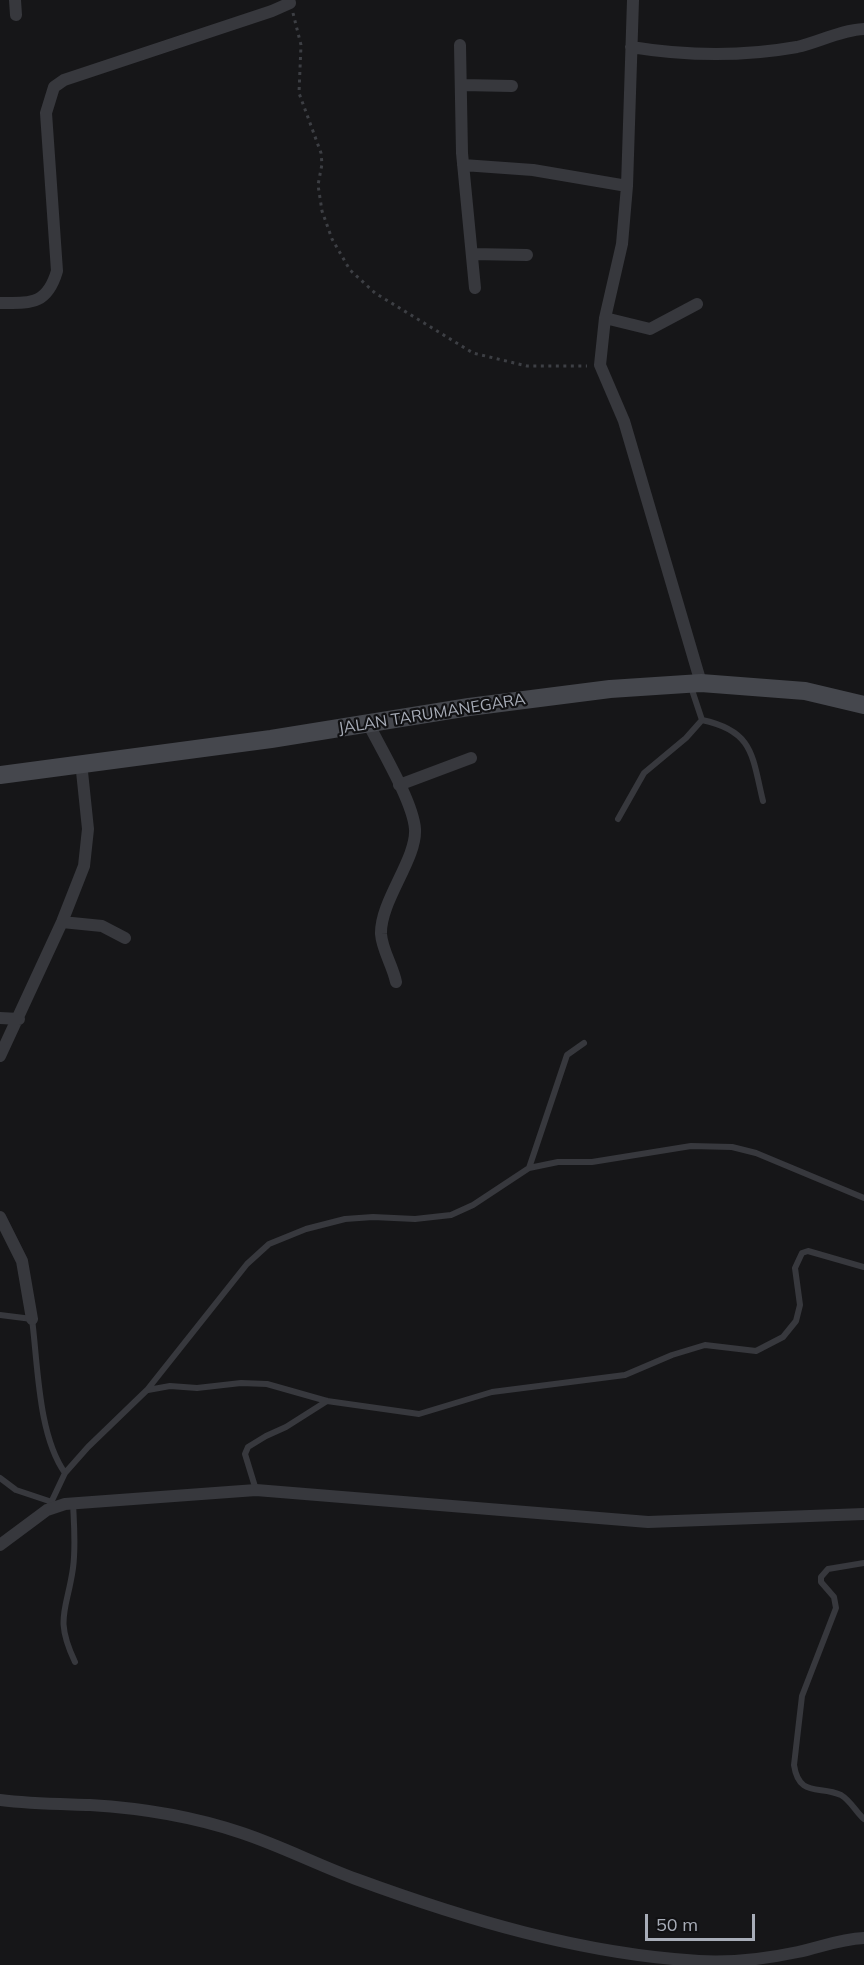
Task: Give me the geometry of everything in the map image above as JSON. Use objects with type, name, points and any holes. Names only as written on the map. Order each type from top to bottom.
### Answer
[{"type":"street","points":[[15,0],[16,15]]},
{"type":"street","points":[[633,0],[627,186],[622,244],[605,318],[600,365],[624,421],[695,684]]},
{"type":"street","points":[[0,303],[30,303],[43,297],[53,284],[57,271],[46,113],[54,87],[64,80],[289,2]]},
{"type":"street","points":[[631,47],[673,54],[736,55],[798,46],[864,29]]},
{"type":"street","points":[[460,45],[463,165],[475,288]]},
{"type":"street","points":[[462,85],[513,86]]},
{"type":"street","points":[[463,165],[533,170],[627,186]]},
{"type":"street","points":[[472,254],[527,255]]},
{"type":"street","points":[[605,318],[650,329],[697,304]]},
{"type":"street","name":"JALAN TARUMANEGARA","points":[[0,775],[81,762],[271,739],[539,697],[695,684],[805,691],[864,705]]},
{"type":"street","points":[[368,723],[399,785],[415,832],[382,927],[383,942],[396,982]]},
{"type":"street","points":[[399,785],[471,758]]},
{"type":"street","points":[[0,1056],[62,922],[84,866],[88,846],[81,762]]},
{"type":"street","points":[[62,922],[102,926],[125,938]]},
{"type":"street","points":[[0,1018],[19,1019]]},
{"type":"street","points":[[0,1217],[22,1261],[32,1319]]},
{"type":"street","points":[[0,1545],[50,1506],[256,1490],[648,1522],[864,1514]]},
{"type":"street","points":[[0,1800],[116,1808],[209,1824],[243,1833],[295,1856],[425,1904],[515,1930],[597,1948],[670,1959],[737,1962],[801,1951],[828,1942],[864,1938]]},
{"type":"lane","points":[[695,684],[702,720]]},
{"type":"lane","points":[[702,720],[724,726],[744,739],[752,753],[763,801]]},
{"type":"lane","points":[[618,819],[644,774],[686,738],[702,720]]},
{"type":"lane","points":[[529,1168],[564,1061],[570,1051],[584,1043]]},
{"type":"lane","points":[[0,1478],[16,1490],[50,1506],[65,1473],[88,1447],[147,1390],[247,1264],[269,1244],[306,1228],[345,1219],[373,1217],[415,1219],[451,1215],[473,1205],[529,1168],[558,1162],[592,1162],[691,1146],[732,1147],[756,1153],[864,1198]]},
{"type":"lane","points":[[147,1390],[170,1386],[211,1387],[267,1384],[327,1401],[419,1414],[492,1392],[625,1375],[672,1354],[705,1345],[756,1351],[783,1337],[796,1321],[800,1305],[795,1268],[802,1253],[808,1251],[864,1267]]},
{"type":"lane","points":[[0,1315],[32,1319],[48,1435],[55,1456],[65,1473]]},
{"type":"lane","points":[[256,1490],[245,1454],[248,1447],[309,1414],[327,1401]]},
{"type":"lane","points":[[73,1503],[75,1553],[62,1623],[65,1642],[75,1662]]},
{"type":"lane","points":[[864,1563],[828,1569],[821,1577],[821,1582],[834,1597],[836,1608],[802,1696],[794,1765],[796,1776],[804,1786],[840,1795],[864,1819]]},
{"type":"path","points":[[289,2],[301,45],[299,93],[321,153],[318,185],[322,211],[332,239],[350,270],[375,293],[473,353],[527,366],[600,365]]}]
